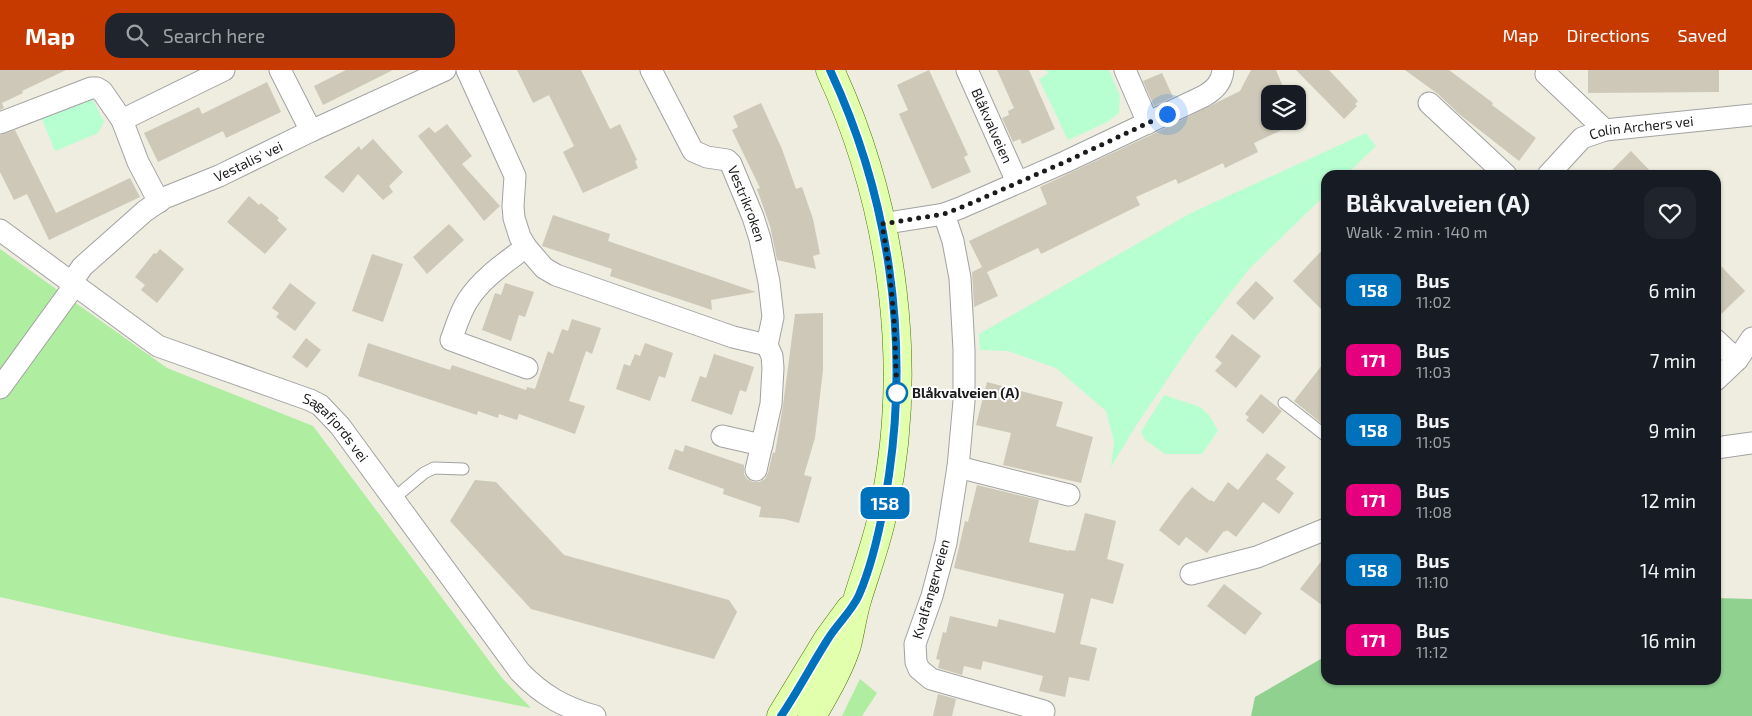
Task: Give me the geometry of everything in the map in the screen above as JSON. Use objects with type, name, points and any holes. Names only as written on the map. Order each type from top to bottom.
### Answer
[{"type":"main road","points":[[812,716],[831,683],[846,646],[881,520],[890,470],[896,406],[894,318],[882,224],[850,115],[830,70]]},
{"type":"main road","points":[[781,716],[828,638],[858,598]]},
{"type":"street","points":[[122,120],[224,70]]},
{"type":"street","points":[[280,70],[311,131]]},
{"type":"street","name":"Vestalis' vei","points":[[0,388],[69,294],[72,282],[82,267],[131,223],[158,202],[219,176],[311,131],[445,70]]},
{"type":"street","points":[[467,70],[515,176],[513,206],[514,218],[520,237],[544,268],[556,275],[733,337],[767,345]]},
{"type":"street","name":"Vestrikroken","points":[[652,70],[693,151],[706,157],[727,160],[731,164],[753,216],[769,282],[773,317],[767,345],[772,356],[773,384],[769,416],[756,470]]},
{"type":"street","name":"Blåkvalveien","points":[[967,70],[1017,182]]},
{"type":"street","points":[[1125,70],[1148,123]]},
{"type":"street","points":[[882,224],[944,214],[1148,123],[1213,91],[1222,79],[1223,70]]},
{"type":"street","points":[[1546,70],[1546,74],[1605,130]]},
{"type":"street","points":[[0,123],[91,88],[97,88],[102,91],[122,120],[138,162],[158,202]]},
{"type":"street","points":[[1429,103],[1501,170]]},
{"type":"street","name":"Colin Archers vei","points":[[1553,170],[1582,138],[1605,130],[1752,115]]},
{"type":"street","name":"Kvalfangerveien","points":[[944,214],[953,241],[959,270],[963,332],[964,401],[958,467],[942,560],[915,644],[916,662],[919,669],[932,679],[1044,711]]},
{"type":"street","name":"Sagafjords vei","points":[[0,230],[158,346],[276,387],[320,405],[340,426],[508,657],[531,683],[558,703],[570,709],[595,716]]},
{"type":"street","points":[[526,247],[494,271],[475,291],[461,314],[451,340],[527,368]]},
{"type":"street","points":[[1721,375],[1737,360],[1752,338]]},
{"type":"street","points":[[1721,345],[1737,360]]},
{"type":"street","points":[[722,436],[762,445]]},
{"type":"street","points":[[1721,447],[1752,443]]},
{"type":"street","points":[[958,467],[1069,494]]},
{"type":"street","points":[[1191,574],[1257,557],[1321,531]]},
{"type":"lane","points":[[1284,403],[1321,432]]},
{"type":"lane","points":[[393,500],[424,473],[434,468],[463,469]]},
{"type":"green space","points":[[1046,70],[1109,70],[1120,96],[1119,113],[1107,122],[1068,140],[1039,79],[1048,74]]},
{"type":"green space","points":[[91,96],[104,122],[98,133],[55,151],[38,109]]},
{"type":"green space","points":[[1366,133],[1376,146],[1351,170],[1321,170],[1321,199],[1249,269],[1196,337],[1137,424],[1111,467],[1114,441],[1106,411],[1056,368],[1008,351],[980,350],[979,334],[1191,213]]},
{"type":"green space","points":[[0,249],[167,368],[313,426],[502,678],[531,708],[171,636],[0,597]]},
{"type":"green space","points":[[1164,395],[1200,407],[1209,415],[1218,431],[1202,454],[1165,454],[1145,440],[1141,432]]},
{"type":"green space","points":[[1721,598],[1752,599],[1752,716],[1251,716],[1255,697],[1321,659],[1321,685],[1721,685]]},
{"type":"green space","points":[[860,679],[877,693],[862,716],[842,716]]},
{"type":"building","points":[[0,70],[66,70],[2,103],[4,108],[0,110]]},
{"type":"building","points":[[346,70],[393,70],[323,105],[314,86]]},
{"type":"building","points":[[517,70],[581,70],[610,129],[620,124],[637,160],[635,161],[638,168],[583,193],[563,152],[574,146],[549,95],[533,103]]},
{"type":"building","points":[[929,70],[968,155],[964,157],[971,172],[932,189],[899,114],[908,110],[897,85]]},
{"type":"building","points":[[997,70],[1029,70],[1055,129],[1022,144],[1020,139],[1013,142],[1002,118],[1009,115],[1008,111],[1014,108]]},
{"type":"building","points":[[1251,70],[1276,70],[1282,85],[1261,85],[1261,130],[1282,130],[1254,143],[1258,152],[1225,168],[1223,163],[1178,184],[1176,179],[1136,197],[1140,205],[1041,254],[1038,248],[987,272],[998,296],[974,307],[972,272],[982,267],[969,241],[1047,204],[1040,187],[1240,91]]},
{"type":"building","points":[[1296,70],[1329,70],[1358,101],[1355,104],[1357,106],[1344,119]]},
{"type":"building","points":[[1405,70],[1449,70],[1536,138],[1519,161],[1459,114],[1438,94]]},
{"type":"building","points":[[1588,70],[1719,70],[1719,92],[1588,93]]},
{"type":"building","points":[[1162,73],[1173,97],[1154,106],[1143,81]]},
{"type":"building","points":[[267,82],[281,112],[226,138],[223,131],[158,162],[144,133],[199,107],[202,114]]},
{"type":"building","points":[[761,103],[782,149],[796,189],[802,187],[813,219],[820,254],[813,256],[816,269],[777,260],[770,226],[757,189],[760,188],[732,130],[738,127],[733,116]]},
{"type":"building","points":[[447,124],[472,156],[462,164],[500,206],[484,221],[418,136],[429,127],[435,133]]},
{"type":"building","points":[[15,130],[56,213],[130,178],[140,197],[49,240],[27,194],[14,200],[0,172],[0,135]]},
{"type":"building","points":[[373,139],[403,172],[389,186],[393,192],[383,200],[358,174],[343,193],[324,177],[359,146],[361,150]]},
{"type":"building","points":[[1631,151],[1649,170],[1612,170]]},
{"type":"building","points":[[249,196],[279,218],[277,220],[287,229],[265,254],[227,222]]},
{"type":"building","points":[[553,215],[610,234],[608,241],[756,292],[711,300],[712,310],[610,276],[612,269],[542,246]]},
{"type":"building","points":[[449,224],[464,240],[427,274],[413,257]]},
{"type":"building","points":[[160,249],[184,269],[157,303],[141,290],[145,285],[135,277],[154,253],[156,254]]},
{"type":"building","points":[[1321,251],[1321,309],[1293,281]]},
{"type":"building","points":[[372,254],[403,264],[383,322],[352,311]]},
{"type":"building","points":[[1721,266],[1745,291],[1721,314]]},
{"type":"building","points":[[1256,281],[1274,298],[1254,320],[1236,303]]},
{"type":"building","points":[[290,283],[316,303],[295,331],[276,317],[279,313],[272,308]]},
{"type":"building","points":[[505,283],[534,292],[525,317],[519,315],[511,341],[482,330],[495,293],[501,295]]},
{"type":"building","points":[[823,313],[823,370],[815,438],[804,475],[812,477],[799,523],[784,519],[759,517],[761,507],[723,494],[724,489],[668,469],[675,449],[683,452],[685,445],[744,465],[744,474],[747,479],[753,482],[765,479],[773,452],[775,453],[795,314]]},
{"type":"building","points":[[572,319],[601,328],[592,354],[586,351],[569,401],[585,406],[575,434],[519,414],[517,420],[499,414],[498,418],[478,411],[477,415],[358,376],[368,343],[450,370],[452,365],[526,390],[527,387],[535,389],[548,351],[553,354],[562,329],[568,331]]},
{"type":"building","points":[[1232,334],[1261,356],[1236,388],[1215,371],[1222,363],[1215,357]]},
{"type":"building","points":[[306,338],[321,350],[307,368],[292,357]]},
{"type":"building","points":[[645,343],[673,353],[665,378],[659,376],[650,401],[616,389],[624,364],[630,366],[635,354],[640,356]]},
{"type":"building","points":[[714,354],[754,367],[746,392],[740,390],[732,415],[691,401],[700,376],[706,378]]},
{"type":"building","points":[[1321,366],[1321,423],[1294,401]]},
{"type":"building","points":[[987,382],[1063,402],[1056,426],[1093,437],[1081,483],[1003,465],[1011,433],[976,425]]},
{"type":"building","points":[[1261,394],[1282,411],[1263,434],[1246,420],[1249,417],[1245,414]]},
{"type":"building","points":[[1267,453],[1286,467],[1276,479],[1294,493],[1279,514],[1263,502],[1236,537],[1227,530],[1224,531],[1207,553],[1186,537],[1179,546],[1159,530],[1192,487],[1214,502],[1228,482],[1238,490]]},
{"type":"building","points":[[475,480],[496,482],[564,555],[729,600],[737,612],[714,659],[531,609],[450,521]]},
{"type":"building","points":[[977,485],[1039,500],[1029,542],[1075,551],[1085,513],[1116,521],[1107,559],[1124,564],[1113,604],[1091,598],[1080,644],[1097,648],[1089,681],[1069,677],[1065,697],[1039,691],[1043,676],[983,661],[981,670],[964,666],[962,675],[938,668],[940,660],[936,659],[943,632],[946,633],[950,616],[997,627],[999,619],[1055,633],[1064,594],[954,568],[965,521],[968,522]]},
{"type":"building","points":[[1321,562],[1321,604],[1300,589]]},
{"type":"building","points":[[1224,584],[1262,613],[1245,635],[1207,606]]},
{"type":"building","points":[[938,694],[956,699],[952,716],[933,716]]},
{"type":"bus line","name":"158","points":[[781,716],[828,638],[858,598],[881,520],[893,447],[896,406],[896,355],[889,267],[882,224],[850,115],[830,70]]},
{"type":"place","name":"Blåkvalveien (A)","points":[[897,393]]},
{"type":"route","points":[[897,393],[894,318],[882,224],[926,218],[960,208],[1065,162],[1167,114]]}]
